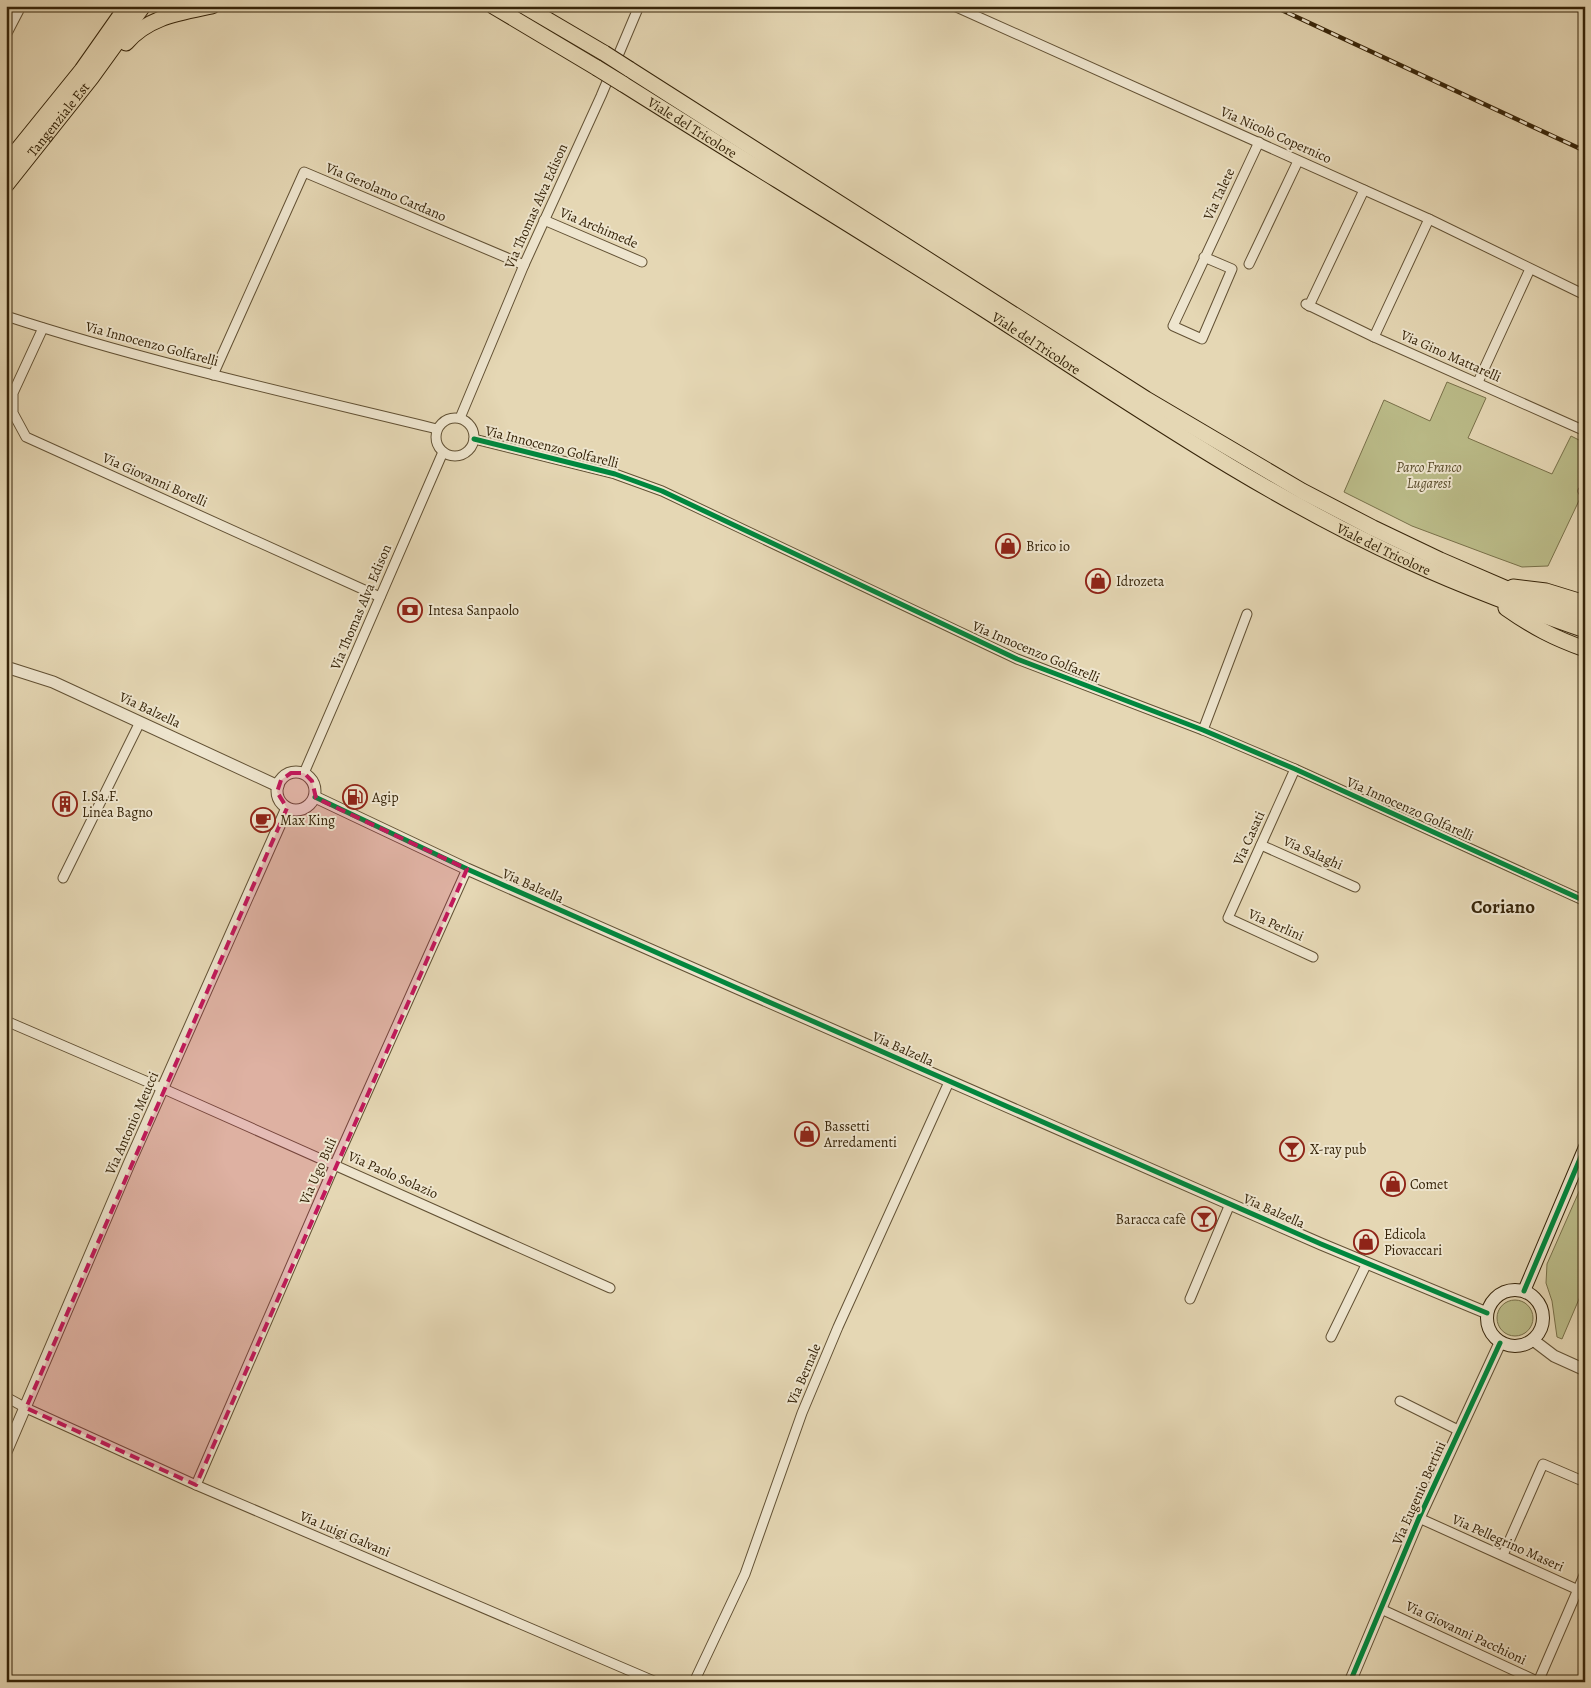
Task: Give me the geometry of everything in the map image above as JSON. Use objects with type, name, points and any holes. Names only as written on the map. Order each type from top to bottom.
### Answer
[{"type":"highway","points":[[6,164],[82,70],[127,6]]},
{"type":"highway","points":[[91,78],[143,6]]},
{"type":"highway","points":[[91,78],[106,66],[143,26],[167,16],[212,6]]},
{"type":"highway","points":[[482,6],[508,15]]},
{"type":"highway","points":[[493,6],[508,15]]},
{"type":"highway","name":"Viale del Tricolore","points":[[524,6],[630,69],[940,276]]},
{"type":"highway","name":"Viale del Tricolore","points":[[508,15],[963,289],[1238,471],[1407,561],[1492,590],[1585,618]]},
{"type":"highway","name":"Tangenziale Est","points":[[6,185],[91,78]]},
{"type":"highway","points":[[1492,590],[1546,591],[1585,603]]},
{"type":"highway","points":[[1492,590],[1529,624],[1558,639],[1585,648]]},
{"type":"highway","name":"Viale del Tricolore","points":[[1492,590],[1585,630]]},
{"type":"main road","points":[[1524,1291],[1585,1147]]},
{"type":"main road","points":[[1514,1290],[1524,1291],[1539,1304],[1543,1313],[1543,1323],[1540,1332],[1526,1345],[1508,1346],[1500,1343],[1489,1330],[1487,1313],[1490,1304],[1496,1297],[1514,1290]]},
{"type":"street","points":[[6,33],[20,6]]},
{"type":"street","name":"Via Thomas Alva Edison","points":[[460,418],[524,265],[601,96],[639,6]]},
{"type":"street","name":"Via Nicolò Copernico","points":[[954,6],[1429,219],[1585,295]]},
{"type":"street","name":"Via Talete","points":[[1204,257],[1232,269],[1202,339],[1173,326],[1204,257],[1259,142]]},
{"type":"street","points":[[1249,264],[1298,161]]},
{"type":"street","name":"Via Gerolamo Cardano","points":[[213,375],[304,172],[524,265]]},
{"type":"street","name":"Via Gino Mattarelli","points":[[1364,190],[1308,305],[1374,337],[1585,431]]},
{"type":"street","points":[[1374,337],[1429,219]]},
{"type":"street","name":"Via Archimede","points":[[544,220],[642,262]]},
{"type":"street","points":[[1478,382],[1530,269]]},
{"type":"street","name":"Via Innocenzo Golfarelli","points":[[6,316],[213,375],[437,429]]},
{"type":"street","name":"Via Giovanni Borelli","points":[[43,328],[13,392],[13,413],[26,437],[380,597]]},
{"type":"street","points":[[448,418],[460,418],[473,428],[474,439],[470,450],[460,456],[448,455],[443,452],[436,442],[437,429],[448,418]]},
{"type":"street","name":"Via Innocenzo Golfarelli","points":[[474,439],[615,474],[662,492],[1018,659],[1203,730],[1295,769],[1585,901]]},
{"type":"street","name":"Via Thomas Alva Edison","points":[[304,774],[443,452]]},
{"type":"street","points":[[1203,730],[1247,614]]},
{"type":"street","name":"Via Balzella","points":[[6,667],[53,682],[278,786]]},
{"type":"street","points":[[63,878],[140,722]]},
{"type":"street","name":"Via Casati","points":[[1228,918],[1295,769]]},
{"type":"street","points":[[291,773],[304,774],[309,776],[315,786],[312,802],[303,809],[287,808],[279,798],[278,786],[281,780],[291,773]]},
{"type":"street","name":"Via Balzella","points":[[314,797],[467,869],[949,1082],[1487,1313]]},
{"type":"street","name":"Via Antonio Meucci","points":[[6,1452],[129,1164],[164,1089],[287,808]]},
{"type":"street","name":"Via Salaghi","points":[[1261,845],[1355,887]]},
{"type":"street","name":"Via Ugo Buli","points":[[196,1485],[467,869]]},
{"type":"street","name":"Via Perlini","points":[[1228,918],[1313,957]]},
{"type":"street","name":"Via Paolo Solazio","points":[[6,1022],[336,1164],[610,1288]]},
{"type":"street","name":"Via Bernale","points":[[694,1682],[745,1574],[802,1413],[838,1327],[949,1082]]},
{"type":"street","points":[[1190,1299],[1230,1204]]},
{"type":"street","points":[[1331,1337],[1367,1263]]},
{"type":"street","points":[[1533,1340],[1554,1356],[1585,1370]]},
{"type":"street","name":"Via Eugenio Bertini","points":[[1352,1681],[1419,1518],[1500,1343]]},
{"type":"street","name":"Via Luigi Galvani","points":[[6,1396],[26,1408],[196,1485],[656,1682]]},
{"type":"street","points":[[1400,1402],[1460,1431]]},
{"type":"street","points":[[1503,1555],[1543,1464],[1585,1482]]},
{"type":"street","name":"Via Pellegrino Maseri","points":[[1419,1518],[1581,1591]]},
{"type":"street","points":[[1538,1682],[1581,1591],[1585,1573]]},
{"type":"street","name":"Via Giovanni Pacchioni","points":[[1381,1609],[1538,1682]]},
{"type":"highlighted area","points":[[291,773],[304,773],[312,781],[316,798],[467,869],[196,1485],[26,1408],[287,808],[277,792],[281,780]]},
{"type":"green space","name":"Parco Franco Lugaresi","points":[[1447,382],[1486,398],[1468,438],[1552,474],[1571,436],[1585,443],[1585,488],[1548,566],[1522,567],[1412,526],[1344,492],[1384,400],[1430,421]]},
{"type":"green space","points":[[1585,1178],[1585,1285],[1562,1339],[1557,1337],[1552,1301],[1546,1283],[1547,1264]]},
{"type":"green space","points":[[1515,1300],[1527,1306],[1533,1318],[1527,1330],[1515,1336],[1503,1330],[1497,1318],[1503,1306]]},
{"type":"railway","points":[[1273,6],[1585,151]]},
{"type":"cycle path","points":[[474,439],[615,474],[662,491],[1017,659],[1203,730],[1295,769],[1585,901]]},
{"type":"cycle path","points":[[315,797],[467,869],[737,988],[1321,1244],[1487,1313]]},
{"type":"cycle path","points":[[1524,1291],[1585,1147]]},
{"type":"cycle path","points":[[1350,1682],[1419,1518],[1500,1343]]},
{"type":"place","name":"Brico io","points":[[1008,546]]},
{"type":"place","name":"Idrozeta","points":[[1098,581]]},
{"type":"place","name":"Intesa Sanpaolo","points":[[410,610]]},
{"type":"place","name":"Agip","points":[[355,797]]},
{"type":"place","name":"I.Sa.F. Linea Bagno","points":[[65,804]]},
{"type":"place","name":"Max King","points":[[263,820]]},
{"type":"place","name":"Bassetti Arredamenti","points":[[807,1134]]},
{"type":"place","name":"X-ray pub","points":[[1292,1149]]},
{"type":"place","name":"Comet","points":[[1393,1184]]},
{"type":"place","name":"Baracca cafè","points":[[1204,1219]]},
{"type":"place","name":"Edicola Piovaccari","points":[[1366,1242]]},
{"type":"district","name":"Coriano","points":[[1503,907]]}]
